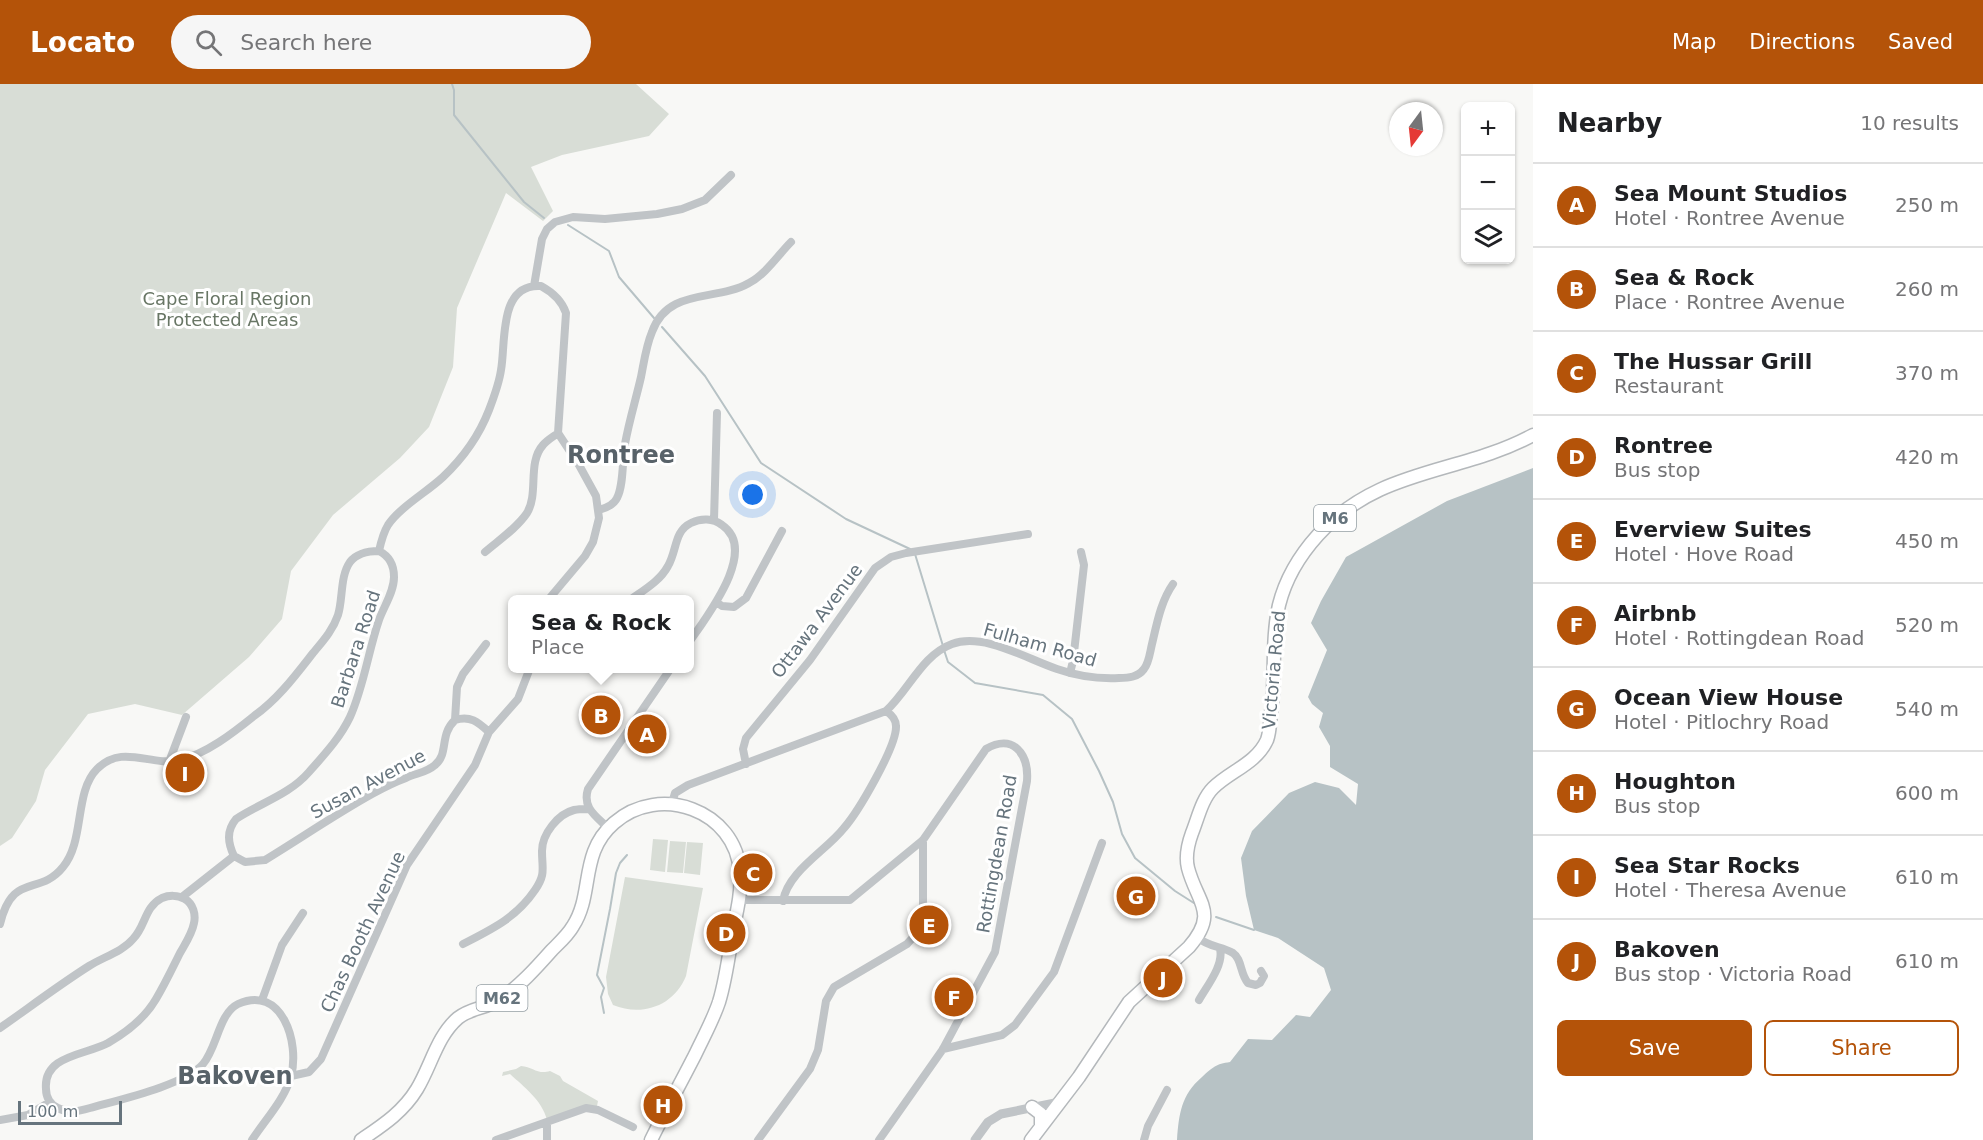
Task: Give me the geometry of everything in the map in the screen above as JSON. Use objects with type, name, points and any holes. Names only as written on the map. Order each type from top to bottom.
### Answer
[{"type":"main road","name":"Victoria Road","points":[[1197,937],[1203,926],[1205,913],[1188,867],[1189,843],[1208,794],[1219,783],[1251,760],[1267,740],[1272,705],[1278,614],[1290,572],[1296,563],[1325,527],[1361,498],[1378,489],[1493,452],[1533,435]]},
{"type":"main road","name":"M62","points":[[361,1140],[392,1119],[409,1100],[418,1087],[442,1038],[459,1018],[498,1001],[507,994],[573,927],[581,906],[592,855],[608,828],[624,814],[634,809],[646,805],[672,803],[702,813],[718,824],[725,833],[740,864],[739,900],[718,1003],[707,1031],[651,1140]]},
{"type":"main road","points":[[1031,1140],[1079,1077],[1130,1002],[1197,937]]},
{"type":"main road","points":[[1032,1107],[1041,1114],[1041,1127]]},
{"type":"street","points":[[534,286],[542,239],[547,229],[555,222],[573,217],[605,219],[682,209],[705,200],[731,175]]},
{"type":"street","points":[[599,510],[613,503],[620,492],[625,444],[650,340],[657,322],[669,309],[683,300],[728,291],[750,283],[763,273],[791,242]]},
{"type":"street","points":[[0,924],[3,911],[12,895],[51,877],[69,859],[90,778],[100,766],[124,755],[169,762],[187,758],[214,744],[265,708],[282,692],[334,625],[341,604],[349,563],[361,554],[378,551],[384,532],[394,518],[443,477],[473,442],[486,419],[497,387],[501,371],[507,311],[521,291],[534,286],[541,286],[552,294],[563,305],[566,313],[558,433],[589,481],[599,510],[595,535],[585,556],[552,595]]},
{"type":"street","points":[[714,520],[717,413]]},
{"type":"street","points":[[485,552],[526,514],[533,497],[539,453],[545,443],[558,433]]},
{"type":"street","points":[[637,595],[652,584],[668,566],[684,528],[695,521],[714,520],[731,533],[736,550],[735,558],[716,602],[694,635]]},
{"type":"street","points":[[716,602],[722,606],[734,608],[746,598],[782,531]]},
{"type":"street","name":"Ottawa Avenue","points":[[746,764],[743,749],[746,738],[810,660],[875,568],[891,557],[906,553],[1028,534]]},
{"type":"street","name":"Barbara Road","points":[[234,856],[229,837],[236,819],[285,792],[306,775],[334,744],[350,717],[379,620],[393,585],[393,569],[390,561],[378,551]]},
{"type":"street","points":[[1070,673],[1084,565],[1081,552]]},
{"type":"street","name":"Fulham Road","points":[[672,803],[675,793],[688,785],[886,711],[930,659],[946,647],[959,642],[972,640],[987,643],[1087,677],[1134,677],[1143,671],[1148,661],[1163,603],[1173,584]]},
{"type":"street","points":[[486,644],[457,687],[455,720],[467,717],[474,719],[489,732]]},
{"type":"street","name":"Chas Booth Avenue","points":[[291,1076],[309,1072],[321,1059],[407,865],[475,765],[489,732],[518,699],[528,673]]},
{"type":"street","points":[[608,828],[588,809],[586,798],[588,789],[668,673]]},
{"type":"street","points":[[783,901],[787,887],[793,878],[838,836],[853,817],[890,751],[896,726],[895,720],[886,711]]},
{"type":"street","points":[[169,762],[186,717]]},
{"type":"street","name":"Susan Avenue","points":[[234,856],[245,862],[265,860],[371,795],[439,763],[445,733],[455,720]]},
{"type":"street","name":"Rottingdean Road","points":[[739,900],[850,900],[923,840],[986,749],[1004,744],[1015,747],[1022,753],[1027,763],[1027,781],[995,952],[943,1049],[879,1140]]},
{"type":"street","points":[[463,944],[513,916],[526,902],[543,876],[542,849],[548,831],[562,816],[572,810],[588,809]]},
{"type":"street","points":[[758,1140],[810,1069],[818,1050],[826,1000],[834,987],[907,944],[917,933],[922,916],[923,840]]},
{"type":"street","points":[[943,1049],[1002,1035],[1015,1025],[1054,972],[1102,843]]},
{"type":"street","points":[[182,897],[234,856]]},
{"type":"street","points":[[0,1028],[78,973],[125,946],[137,934],[152,904],[166,897],[182,897],[192,907],[195,922],[155,1002],[139,1021],[108,1043],[62,1059],[49,1073],[46,1093],[50,1102],[63,1110],[80,1111],[144,1092],[187,1076],[205,1063],[226,1016],[233,1007],[251,1000],[262,1000],[280,1013],[290,1033],[293,1052],[291,1076],[279,1101],[252,1140]]},
{"type":"street","points":[[262,1000],[282,945],[303,913]]},
{"type":"street","points":[[1197,937],[1206,944],[1236,955],[1241,972],[1248,982],[1256,985],[1260,983],[1264,976],[1261,971]]},
{"type":"street","points":[[1198,1000],[1219,961],[1220,949]]},
{"type":"street","points":[[1144,1140],[1148,1126],[1167,1090]]},
{"type":"street","points":[[0,1120],[28,1115],[50,1102]]},
{"type":"street","points":[[975,1140],[993,1117],[1060,1102]]},
{"type":"street","points":[[496,1140],[586,1108],[592,1108],[633,1127]]},
{"type":"street","points":[[547,1123],[547,1140]]},
{"type":"green space","name":"Cape Floral Region Protected Areas","points":[[0,84],[636,84],[669,114],[649,136],[562,155],[531,167],[553,211],[543,221],[506,193],[457,308],[453,367],[429,427],[400,458],[333,515],[291,571],[282,619],[249,657],[182,715],[135,704],[88,714],[45,770],[36,801],[12,838],[0,846]]},
{"type":"green space","points":[[653,839],[668,840],[665,872],[650,870]]},
{"type":"green space","points":[[670,841],[686,842],[683,873],[667,872]]},
{"type":"green space","points":[[687,842],[703,843],[700,875],[684,873]]},
{"type":"green space","points":[[625,877],[703,888],[686,976],[674,995],[665,1002],[646,1009],[635,1010],[613,1005],[608,994],[606,977]]},
{"type":"green space","points":[[521,1066],[542,1072],[550,1071],[560,1076],[563,1081],[598,1101],[597,1106],[547,1120],[541,1106],[527,1089],[510,1074],[502,1076],[503,1072]]},
{"type":"shaded area","points":[[1533,468],[1533,1140],[1177,1140],[1182,1106],[1195,1084],[1215,1066],[1230,1062],[1248,1039],[1272,1040],[1296,1015],[1310,1017],[1331,990],[1324,968],[1278,938],[1254,930],[1246,896],[1241,858],[1252,831],[1289,793],[1315,782],[1339,788],[1356,805],[1358,784],[1330,767],[1330,746],[1319,727],[1323,713],[1312,704],[1308,697],[1327,650],[1311,623],[1321,601],[1346,557],[1447,501]]},
{"type":"waterway","points":[[452,84],[454,115],[524,202],[544,218]]},
{"type":"waterway","points":[[568,225],[609,251],[619,277],[654,318]]},
{"type":"waterway","points":[[662,327],[705,376],[761,463],[846,519],[910,549]]},
{"type":"waterway","points":[[915,554],[943,646]]},
{"type":"waterway","points":[[944,650],[948,662],[975,683],[1043,695],[1072,719],[1099,771],[1113,802],[1122,834],[1135,858],[1175,891],[1197,905]]},
{"type":"waterway","points":[[604,1013],[601,997],[604,988],[597,975],[616,873],[620,863],[627,855]]},
{"type":"waterway","points":[[1216,917],[1254,930]]},
{"type":"place","name":"Sea & Rock","points":[[601,715]]},
{"type":"place","name":"Sea Mount Studios","points":[[647,734]]},
{"type":"place","name":"Sea Star Rocks","points":[[185,773]]},
{"type":"place","name":"The Hussar Grill","points":[[753,873]]},
{"type":"place","name":"Ocean View House","points":[[1136,896]]},
{"type":"place","name":"Everview Suites","points":[[929,925]]},
{"type":"place","name":"Rontree","points":[[726,933]]},
{"type":"place","name":"Bakoven","points":[[1163,978]]},
{"type":"place","name":"Airbnb","points":[[954,997]]},
{"type":"place","name":"Houghton","points":[[663,1105]]},
{"type":"district","name":"Rontree","points":[[621,455]]},
{"type":"district","name":"Bakoven","points":[[235,1076]]}]
